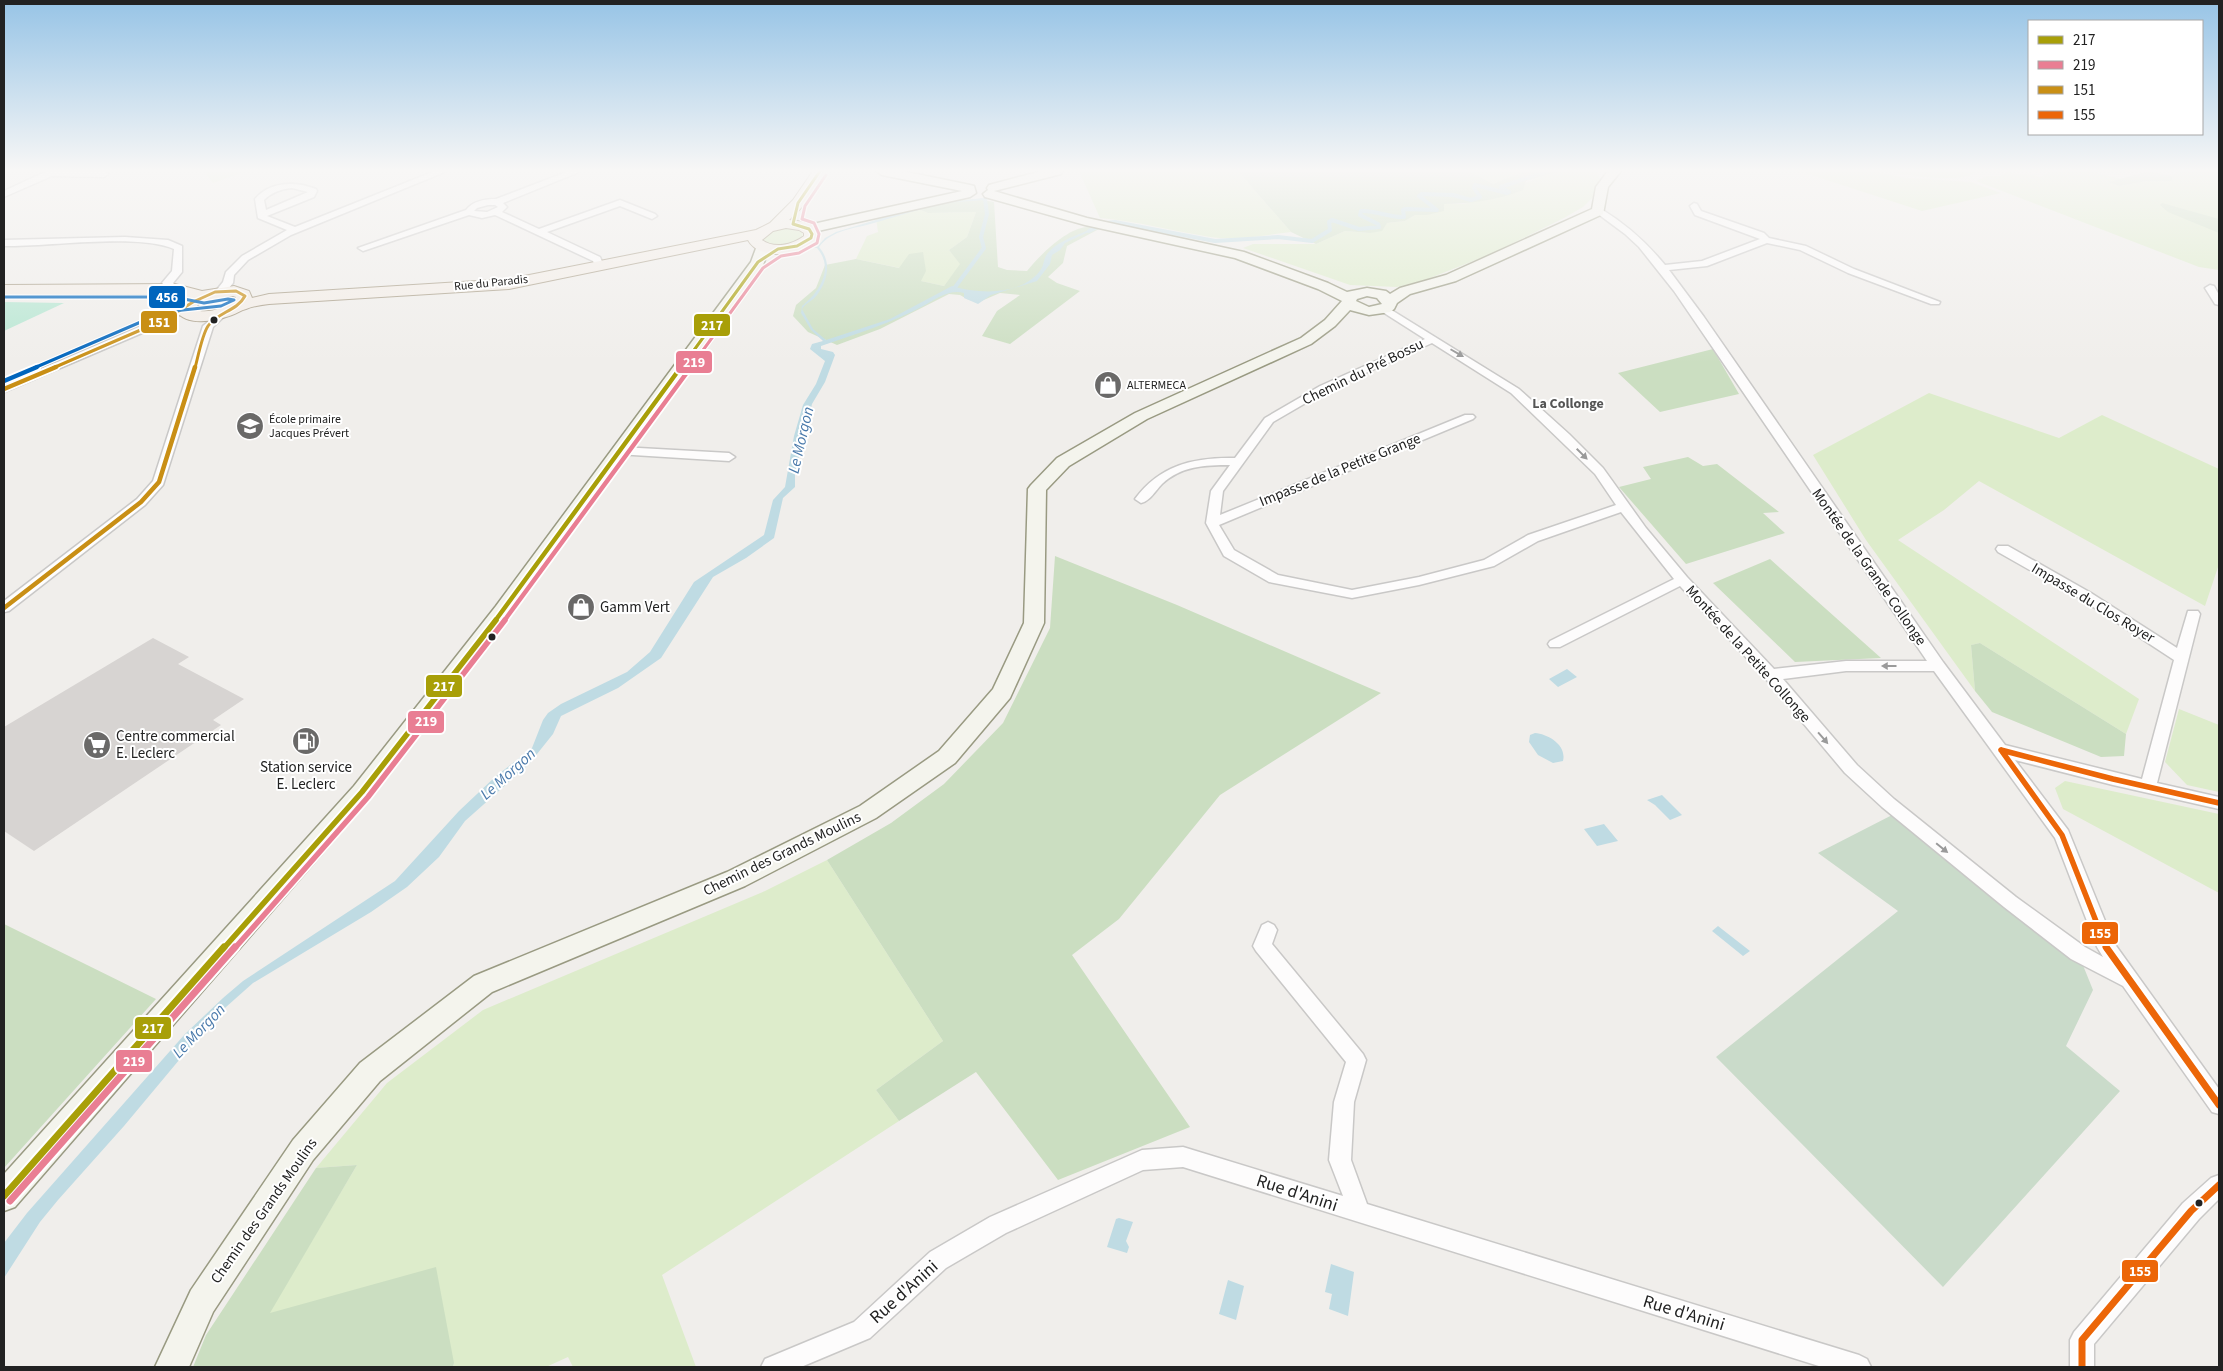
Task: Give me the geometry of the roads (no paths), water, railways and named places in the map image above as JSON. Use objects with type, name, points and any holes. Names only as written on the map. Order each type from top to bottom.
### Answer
[{"type":"main road","points":[[766,235],[759,242],[778,249],[805,243],[812,235]]},
{"type":"main road","name":"Rue du Paradis","points":[[234,294],[269,299],[509,284],[710,245],[759,242]]},
{"type":"main road","points":[[4,290],[175,289],[196,310],[224,313],[234,294]]},
{"type":"main road","points":[[196,310],[234,294]]},
{"type":"street","points":[[234,294],[229,274],[245,258],[285,235]]},
{"type":"street","points":[[363,248],[401,235]]},
{"type":"street","points":[[545,235],[597,259],[600,266]]},
{"type":"street","points":[[1145,235],[1238,256],[1323,286],[1349,301],[1356,308],[1369,311]]},
{"type":"street","points":[[1349,301],[1354,294],[1404,291],[1451,278],[1545,235]]},
{"type":"street","name":"Montée de la Grande Collonge","points":[[1631,235],[1663,268],[1700,318],[1938,666],[2002,750],[2062,835],[2106,947],[2219,1105]]},
{"type":"street","points":[[1758,235],[1766,240],[1803,248],[1860,275],[1936,302]]},
{"type":"street","points":[[4,243],[137,240],[170,242],[179,248],[177,272],[167,283],[175,289]]},
{"type":"street","points":[[1663,268],[1704,264],[1766,240]]},
{"type":"street","points":[[758,262],[759,242]]},
{"type":"street","points":[[4,1196],[362,792],[503,610],[758,262],[778,249]]},
{"type":"street","points":[[1323,286],[1372,292],[1388,305],[1404,291]]},
{"type":"street","points":[[2210,288],[2219,302]]},
{"type":"street","name":"Chemin des Grands Moulins","points":[[172,1367],[202,1301],[292,1166],[303,1150],[370,1072],[484,984],[736,878],[868,812],[947,757],[1002,693],[1034,623],[1037,489],[1062,462],[1141,416],[1306,341],[1330,323],[1349,301]]},
{"type":"street","name":"Chemin des Grands Moulins","points":[[1330,323],[1356,313],[1388,305]]},
{"type":"street","name":"Montée de la Petite Collonge","points":[[1388,305],[1433,339],[1515,391],[1599,471],[1623,507],[1682,580],[1771,675],[1851,769],[1898,812],[2010,902],[2078,953],[2131,982]]},
{"type":"street","points":[[4,389],[166,319],[196,310],[159,482],[141,502],[4,608]]},
{"type":"street","name":"Chemin du Pré Bossu","points":[[1212,523],[1217,491],[1269,420],[1324,388],[1433,339]]},
{"type":"street","name":"Impasse de la Petite Grange","points":[[1212,523],[1469,417]]},
{"type":"street","points":[[621,451],[729,457]]},
{"type":"street","points":[[1141,499],[1163,476],[1183,466],[1212,461],[1238,462]]},
{"type":"street","points":[[1212,523],[1229,553],[1274,579],[1352,594],[1419,581],[1489,562],[1533,538],[1623,507]]},
{"type":"street","name":"Impasse du Clos Royer","points":[[2004,549],[2086,596],[2182,658]]},
{"type":"street","points":[[1555,644],[1682,580]]},
{"type":"street","points":[[2148,787],[2193,614]]},
{"type":"street","points":[[1771,675],[1846,666],[1938,666]]},
{"type":"street","points":[[2002,750],[2219,803]]},
{"type":"street","points":[[1268,930],[1262,946],[1356,1060],[1344,1102],[1340,1160],[1360,1213]]},
{"type":"street","name":"Rue d'Anini","points":[[773,1367],[862,1330],[938,1260],[998,1225],[1142,1160],[1183,1157],[1859,1367]]},
{"type":"street","points":[[2082,1367],[2082,1340],[2191,1211],[2219,1185]]},
{"type":"water","points":[[833,235],[819,247],[826,259],[826,277],[817,295],[802,309],[813,329],[826,340],[890,319],[952,286],[974,291],[998,291],[1021,285],[1031,280],[1039,272],[1047,254],[1054,247],[1077,235],[1082,235],[1065,243],[1060,250],[1052,255],[1050,264],[1037,281],[991,295],[978,304],[964,298],[964,293],[948,293],[887,323],[821,346],[821,349],[833,352],[835,355],[825,382],[812,404],[795,473],[795,487],[783,498],[774,538],[746,558],[713,577],[661,658],[618,688],[561,716],[553,734],[529,764],[465,821],[439,857],[407,887],[371,912],[253,983],[226,1007],[210,1023],[124,1126],[58,1200],[40,1222],[4,1278],[4,1243],[27,1213],[185,1034],[243,981],[395,881],[459,811],[495,777],[532,748],[543,720],[548,713],[561,704],[627,672],[650,652],[694,582],[764,535],[773,500],[785,487],[794,436],[803,405],[816,384],[825,361],[810,349],[812,344],[823,341],[811,330],[801,313],[802,306],[814,294],[823,280],[825,264],[817,248],[812,247],[817,247],[825,238]]},
{"type":"water","points":[[1567,669],[1577,677],[1558,687],[1549,679]]},
{"type":"water","points":[[1535,733],[1551,738],[1559,745],[1562,750],[1563,761],[1553,763],[1538,755],[1529,742],[1530,735]]},
{"type":"water","points":[[1662,795],[1682,815],[1670,820],[1647,800]]},
{"type":"water","points":[[1604,824],[1618,841],[1597,846],[1584,829]]},
{"type":"water","points":[[1718,926],[1750,951],[1743,956],[1712,931]]},
{"type":"water","points":[[1119,1218],[1133,1222],[1126,1241],[1129,1247],[1127,1253],[1107,1247],[1116,1219]]},
{"type":"water","points":[[1331,1264],[1354,1272],[1348,1316],[1329,1309],[1332,1294],[1325,1292]]},
{"type":"water","points":[[1228,1280],[1244,1286],[1236,1320],[1219,1314]]},
{"type":"waterway","points":[[956,290],[953,290],[984,248],[982,235]]},
{"type":"waterway","name":"Le Morgon","points":[[1183,235],[1215,241],[1278,237],[1312,241],[1322,235]]},
{"type":"place","name":"ALTERMECA","points":[[1108,385]]},
{"type":"place","name":"École primaire Jacques Prévert","points":[[250,426]]},
{"type":"place","name":"Gamm Vert","points":[[581,607]]},
{"type":"place","name":"Station service E. Leclerc","points":[[306,741]]},
{"type":"place","name":"Centre commercial E. Leclerc","points":[[97,745]]},
{"type":"district","name":"La Collonge","points":[[1568,404]]}]
